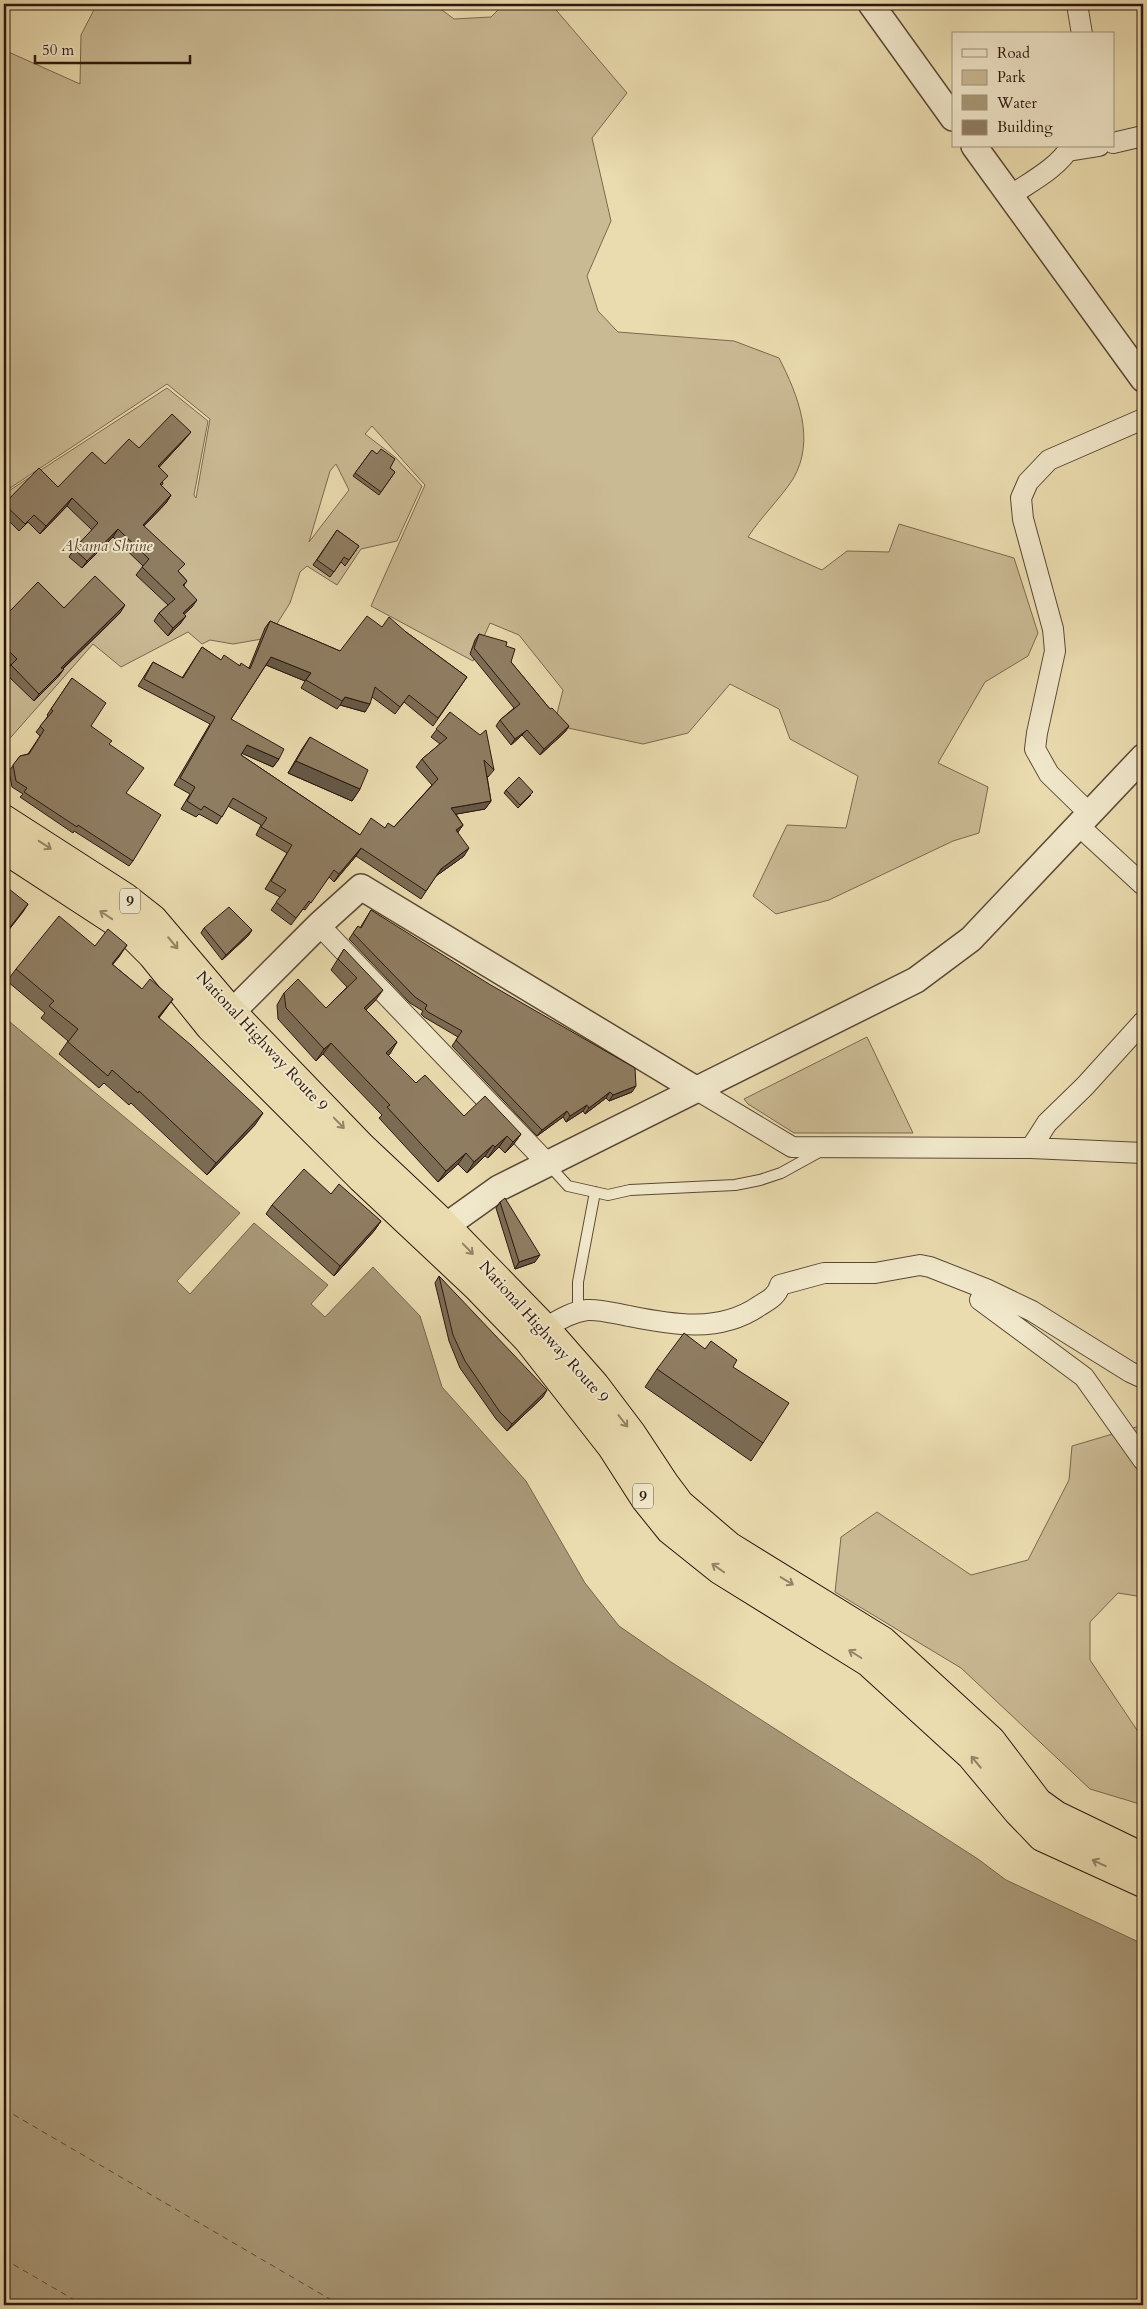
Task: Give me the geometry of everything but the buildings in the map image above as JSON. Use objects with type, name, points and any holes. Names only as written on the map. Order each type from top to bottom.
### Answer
[{"type":"highway","name":"National Highway Route 9","points":[[4,819],[125,897],[153,919],[221,1019]]},
{"type":"highway","name":"National Highway Route 9","points":[[4,849],[125,928],[221,1019],[361,1146],[528,1340],[611,1446],[640,1492],[670,1530],[720,1570],[868,1662],[971,1756],[1017,1812],[1042,1837],[1143,1884]]},
{"type":"highway","name":"National Highway Route 9","points":[[436,1232],[545,1328],[595,1385],[632,1434],[670,1491],[707,1529],[729,1546],[884,1641],[991,1740],[1038,1802],[1056,1815],[1143,1857]]},
{"type":"street","points":[[871,4],[952,117]]},
{"type":"street","points":[[1077,4],[1082,32]]},
{"type":"street","points":[[1114,143],[1143,136]]},
{"type":"street","points":[[975,148],[1143,379]]},
{"type":"street","points":[[1010,196],[1047,170],[1069,149]]},
{"type":"street","points":[[1143,419],[1050,460],[1028,482],[1020,498],[1023,519],[1053,629],[1054,651],[1036,733],[1035,749],[1049,774],[1085,820],[1143,886]]},
{"type":"street","points":[[436,1232],[499,1188],[916,980],[971,939],[1143,757]]},
{"type":"street","points":[[221,1019],[319,925],[361,888],[792,1147],[1031,1148],[1143,1153]]},
{"type":"street","points":[[319,925],[548,1164]]},
{"type":"street","points":[[1031,1148],[1047,1123],[1085,1086],[1143,1022]]},
{"type":"street","points":[[545,1328],[578,1312],[596,1310],[686,1325],[711,1324],[754,1310],[778,1293],[780,1285],[814,1275],[839,1271],[875,1273],[920,1265],[930,1267],[986,1289],[1032,1311],[1130,1372],[1143,1378]]},
{"type":"street","points":[[986,1289],[980,1300],[1084,1377],[1143,1460]]},
{"type":"lane","points":[[548,1164],[568,1186],[612,1195],[630,1190],[752,1182],[775,1176],[829,1147]]},
{"type":"lane","points":[[578,1312],[578,1282],[595,1192]]},
{"type":"green space","name":"Akama Shrine","points":[[97,4],[434,4],[454,19],[491,17],[504,4],[551,4],[627,93],[592,138],[611,221],[587,276],[598,311],[618,332],[734,341],[779,358],[798,402],[804,433],[800,464],[793,479],[748,537],[822,570],[847,551],[889,552],[899,524],[1014,558],[1038,633],[1028,656],[985,682],[938,763],[988,787],[979,833],[953,841],[829,900],[776,914],[753,896],[787,825],[846,828],[858,776],[790,739],[779,709],[730,684],[688,733],[643,744],[554,725],[563,690],[519,635],[490,623],[473,661],[371,606],[425,485],[372,426],[365,434],[395,457],[422,486],[397,541],[361,549],[337,585],[307,566],[300,572],[290,603],[268,638],[233,644],[210,640],[202,644],[188,632],[121,667],[93,644],[4,745],[4,494],[167,388],[208,421],[194,495],[196,498],[210,419],[167,384],[4,492],[4,50],[80,84],[81,35]],"holes":[[[336,464],[349,490],[309,542],[330,471]]]},
{"type":"green space","points":[[867,1037],[913,1133],[794,1133],[748,1104],[744,1099]]},
{"type":"green space","points":[[1143,1425],[1143,1597],[1118,1593],[1090,1622],[1090,1660],[1143,1739],[1143,1805],[1090,1789],[961,1668],[835,1592],[841,1537],[877,1512],[971,1575],[1028,1560],[1069,1480],[1072,1446]]},
{"type":"water","points":[[4,1017],[240,1213],[177,1281],[190,1294],[254,1223],[328,1285],[311,1304],[325,1317],[373,1267],[420,1316],[442,1387],[526,1481],[585,1583],[619,1626],[671,1662],[978,1859],[1006,1880],[1143,1944],[1143,2305],[4,2305]]},
{"type":"ferry route","points":[[4,2109],[340,2305]]},
{"type":"ferry route","points":[[4,2259],[83,2305]]}]
